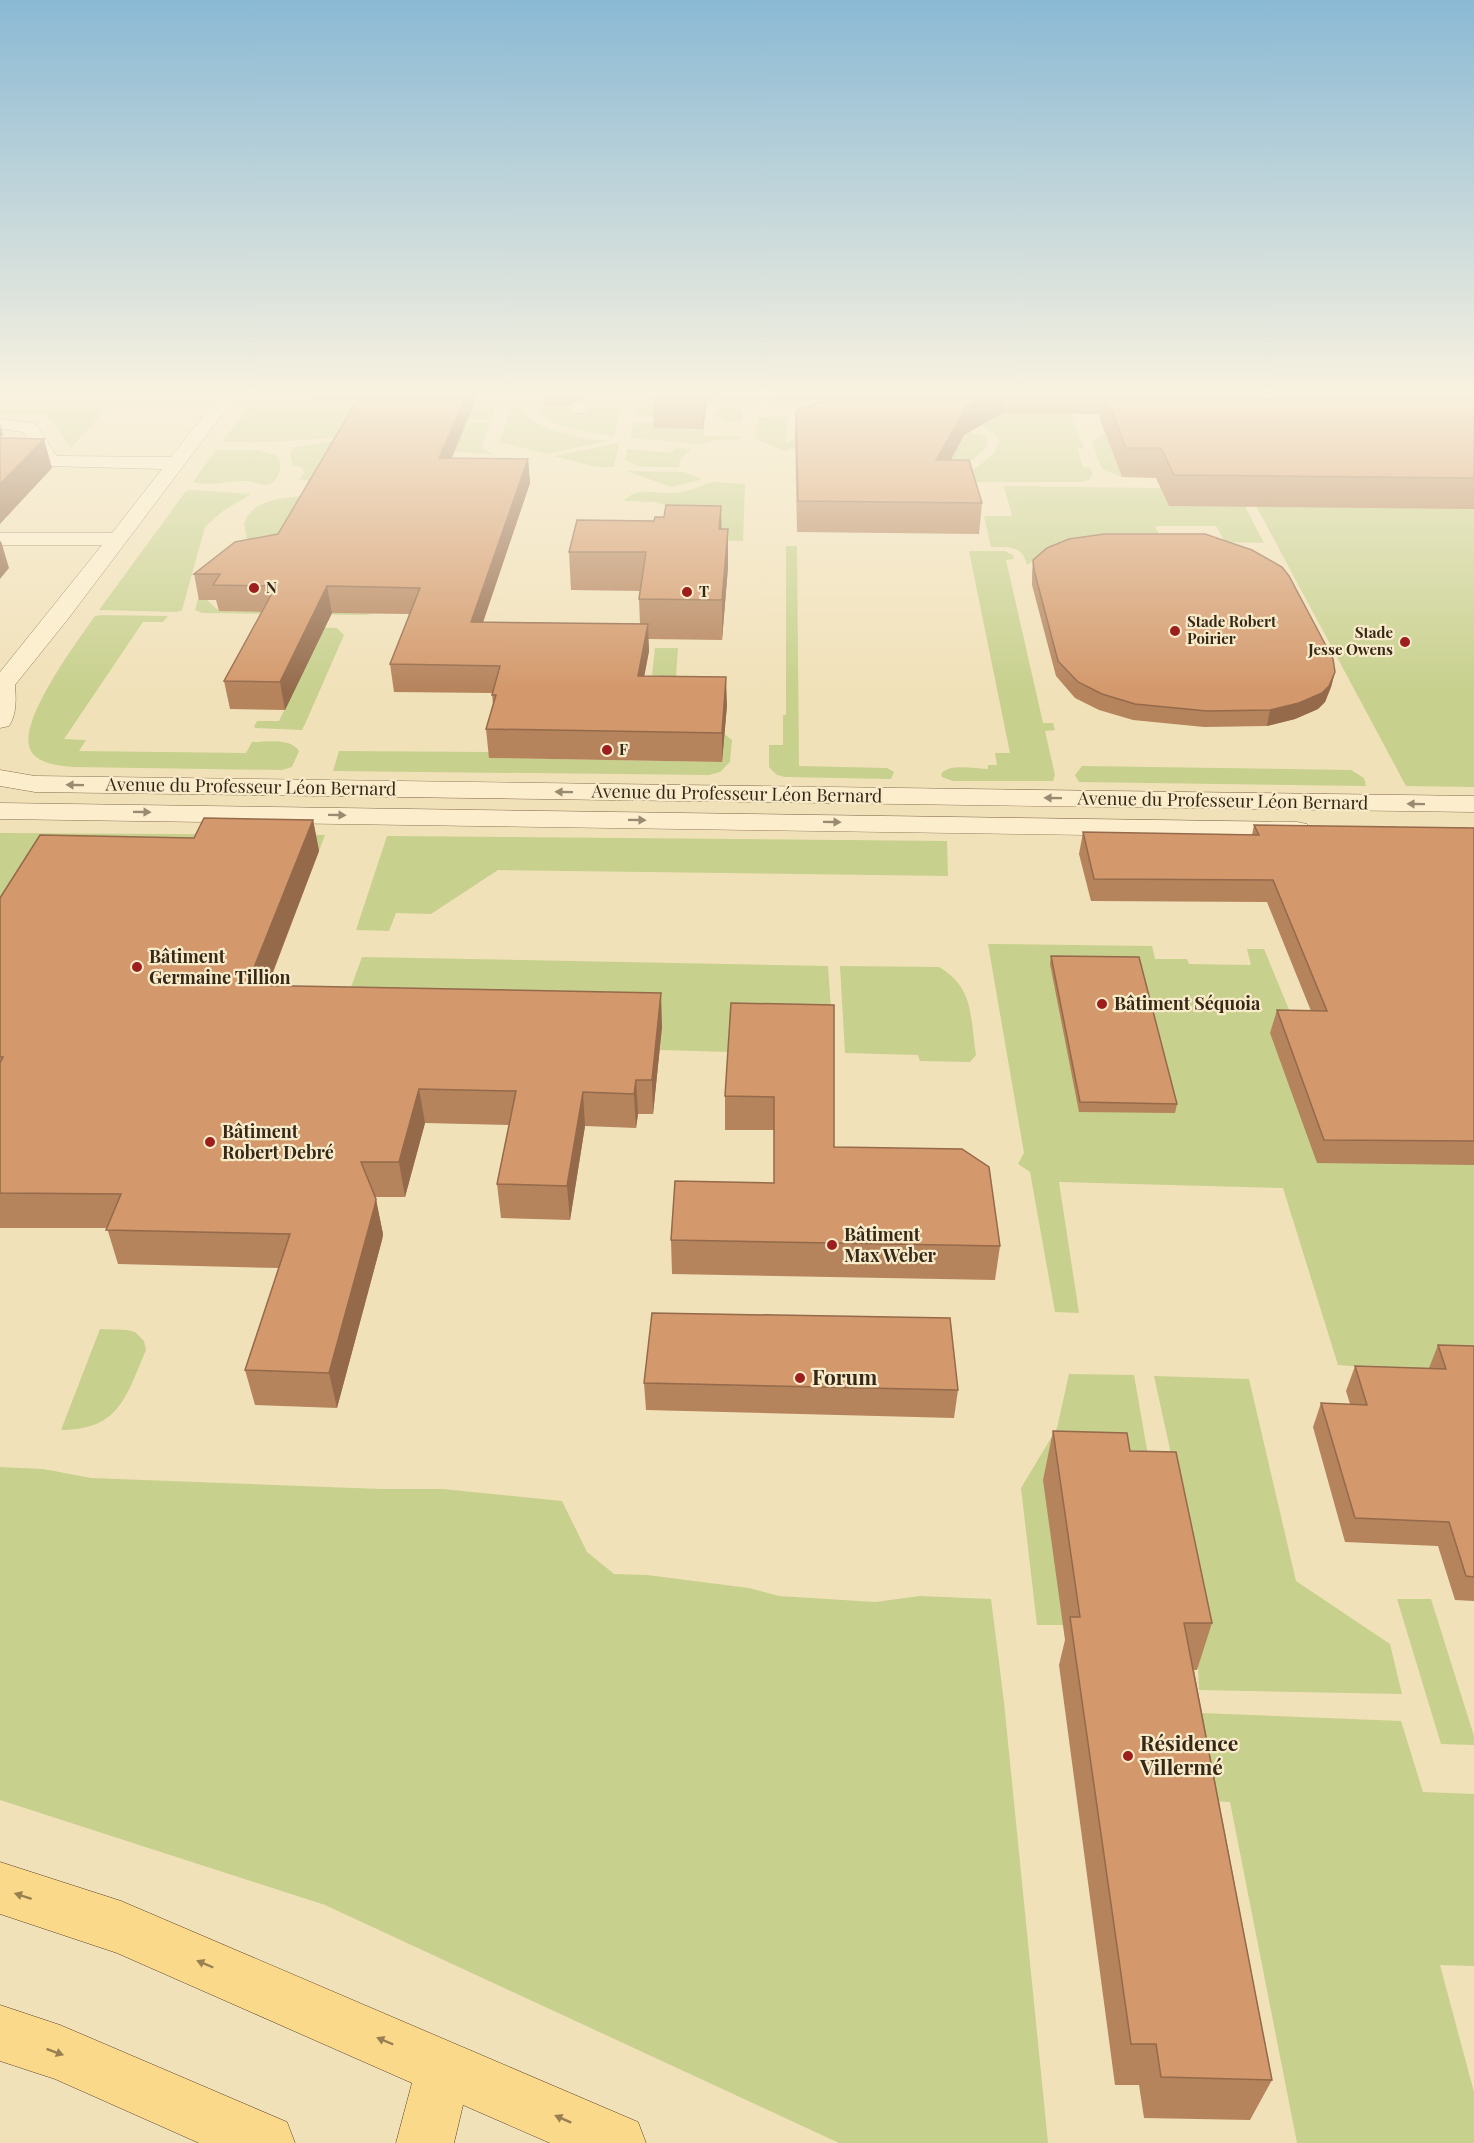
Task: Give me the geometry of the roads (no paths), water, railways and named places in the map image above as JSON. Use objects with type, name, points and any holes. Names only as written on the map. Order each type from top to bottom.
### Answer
[{"type":"main road","points":[[0,1888],[122,1928],[617,2143]]},
{"type":"main road","points":[[0,2033],[60,2054],[266,2143]]},
{"type":"main road","points":[[425,2143],[444,2067]]},
{"type":"street","points":[[0,721],[3,709],[2,686],[154,492]]},
{"type":"street","points":[[7,539],[118,539]]},
{"type":"street","name":"Avenue du Professeur Léon Bernard","points":[[0,778],[35,784],[1474,804]]},
{"type":"street","name":"Avenue du Professeur Léon Bernard","points":[[0,811],[1320,830]]},
{"type":"place","name":"N","points":[[254,588]]},
{"type":"place","name":"T","points":[[687,592]]},
{"type":"place","name":"Stade Robert Poirier","points":[[1175,631]]},
{"type":"place","name":"Stade Jesse Owens","points":[[1405,642]]},
{"type":"place","name":"F","points":[[607,750]]},
{"type":"place","name":"Bâtiment Germaine Tillion","points":[[137,967]]},
{"type":"place","name":"Bâtiment Séquoia","points":[[1102,1004]]},
{"type":"place","name":"Bâtiment Robert Debré","points":[[210,1142]]},
{"type":"place","name":"Bâtiment Max Weber","points":[[832,1245]]},
{"type":"place","name":"Forum","points":[[800,1378]]},
{"type":"place","name":"Résidence Villermé","points":[[1128,1756]]}]
